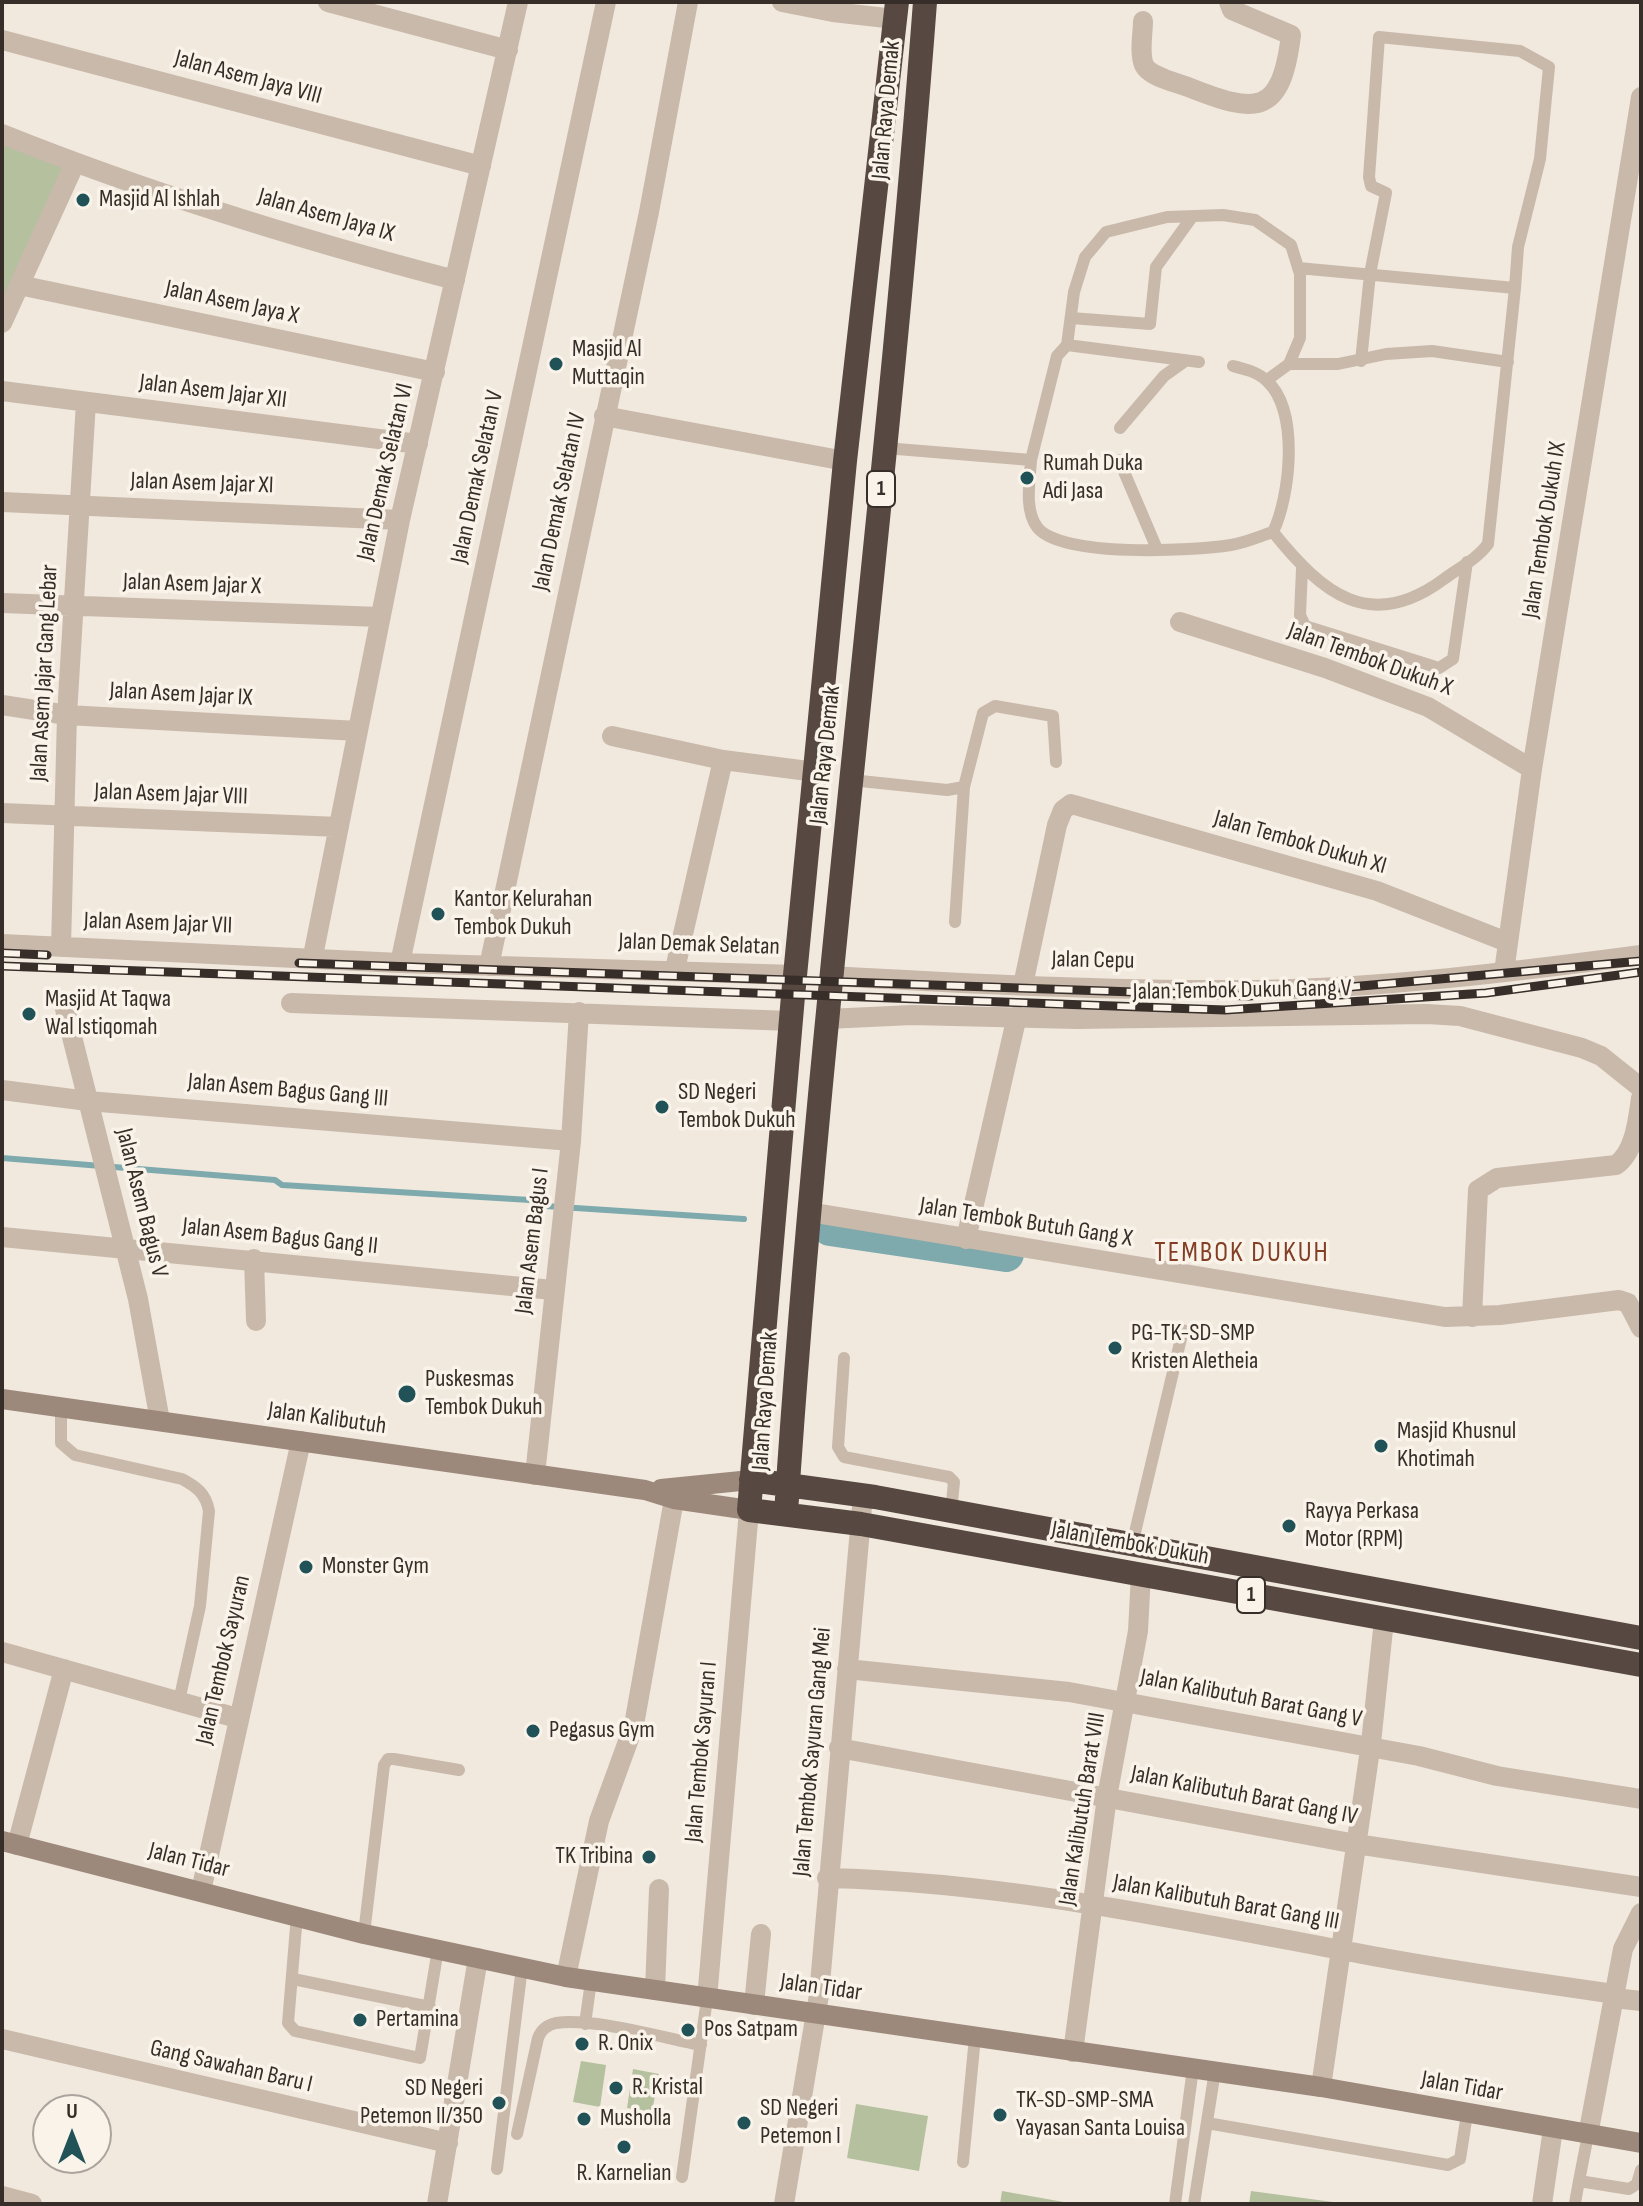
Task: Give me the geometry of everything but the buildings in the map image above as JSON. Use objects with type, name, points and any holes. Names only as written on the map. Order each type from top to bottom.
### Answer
[{"type":"highway","name":"Jalan Raya Demak","points":[[786,1513],[830,976],[885,448],[925,2]]},
{"type":"highway","name":"Jalan Raya Demak","points":[[749,1510],[795,975],[845,461],[896,10]]},
{"type":"highway","points":[[861,311],[898,313]]},
{"type":"highway","name":"Jalan Tembok Dukuh","points":[[751,1480],[863,1495],[1641,1638]]},
{"type":"highway","name":"Jalan Tembok Dukuh","points":[[749,1510],[861,1524],[1641,1665]]},
{"type":"street","points":[[328,2],[508,50]]},
{"type":"street","name":"Jalan Demak Selatan VI","points":[[313,956],[400,520],[518,2]]},
{"type":"street","name":"Jalan Demak Selatan V","points":[[400,963],[606,2]]},
{"type":"street","name":"Jalan Demak Selatan IV","points":[[489,966],[649,212],[688,2]]},
{"type":"street","points":[[782,2],[896,10]]},
{"type":"street","points":[[1143,21],[1143,60],[1152,72],[1230,104],[1251,106],[1270,97],[1282,85],[1291,35],[1232,10],[1229,2]]},
{"type":"street","name":"Jalan Asem Jaya VIII","points":[[2,40],[481,166]]},
{"type":"street","name":"Jalan Tembok Dukuh IX","points":[[1504,972],[1532,769],[1641,97]]},
{"type":"street","name":"Jalan Asem Jaya IX","points":[[2,134],[75,163],[269,227],[455,280]]},
{"type":"street","points":[[2,323],[75,163]]},
{"type":"street","name":"Jalan Asem Jaya X","points":[[19,285],[435,372]]},
{"type":"street","name":"Jalan Asem Jajar XII","points":[[2,391],[418,444]]},
{"type":"street","name":"Jalan Asem Jajar Gang Lebar","points":[[61,947],[67,715],[86,402]]},
{"type":"street","points":[[604,416],[845,461]]},
{"type":"street","name":"Jalan Asem Jajar XI","points":[[2,502],[400,520]]},
{"type":"street","name":"Jalan Asem Jajar X","points":[[2,603],[380,617]]},
{"type":"street","name":"Jalan Tembok Dukuh X","points":[[1180,622],[1325,668],[1428,707],[1532,769]]},
{"type":"street","name":"Jalan Asem Jajar IX","points":[[2,705],[67,715],[358,731]]},
{"type":"street","points":[[612,736],[723,760],[816,772]]},
{"type":"street","points":[[675,969],[723,760]]},
{"type":"street","name":"Jalan Tembok Dukuh XI","points":[[1023,985],[1060,815],[1065,808],[1075,804],[1377,891],[1507,942]]},
{"type":"street","name":"Jalan Asem Jajar VIII","points":[[2,813],[339,827]]},
{"type":"street","name":"Jalan Asem Jajar VII","points":[[2,944],[313,956]]},
{"type":"street","name":"Jalan Cepu","points":[[830,976],[1023,985],[1255,990],[1504,972],[1641,955]]},
{"type":"street","name":"Jalan Demak Selatan","points":[[313,956],[400,963],[795,975]]},
{"type":"street","name":"Jalan Asem Bagus V","points":[[63,1001],[126,1249],[160,1421]]},
{"type":"street","points":[[291,1003],[791,1021]]},
{"type":"street","name":"Jalan Asem Bagus I","points":[[535,1475],[571,1141],[579,1012]]},
{"type":"street","points":[[966,1239],[1017,1016]]},
{"type":"street","name":"Jalan Tembok Dukuh Gang V","points":[[827,1019],[1460,1016],[1582,1048],[1601,1056],[1641,1088]]},
{"type":"street","name":"Jalan Asem Bagus Gang III","points":[[2,1090],[88,1101],[571,1141]]},
{"type":"street","points":[[1472,1317],[1478,1190],[1497,1178],[1616,1165],[1625,1159],[1631,1147],[1641,1098]]},
{"type":"street","name":"Jalan Tembok Butuh Gang X","points":[[809,1212],[1290,1294],[1433,1315],[1472,1317],[1619,1300],[1628,1303],[1641,1328]]},
{"type":"street","name":"Jalan Asem Bagus Gang II","points":[[2,1237],[553,1290]]},
{"type":"street","points":[[254,1259],[256,1321]]},
{"type":"street","name":"Jalan Kalibutuh","points":[[2,1399],[675,1493],[749,1510]]},
{"type":"street","name":"Jalan Tembok Sayuran","points":[[201,1891],[301,1441]]},
{"type":"street","name":"Jalan Kalibutuh","points":[[675,1493],[751,1480]]},
{"type":"street","points":[[566,1977],[599,1821],[634,1725],[675,1493]]},
{"type":"street","name":"Jalan Tembok Sayuran Gang Mei","points":[[784,2204],[816,2013],[863,1495]]},
{"type":"street","name":"Jalan Tembok Sayuran I","points":[[707,1999],[749,1510]]},
{"type":"street","name":"Jalan Kalibutuh Barat VIII","points":[[1073,2052],[1107,1797],[1138,1631],[1141,1574]]},
{"type":"street","points":[[1321,2087],[1384,1620]]},
{"type":"street","points":[[2,1652],[237,1718]]},
{"type":"street","points":[[10,1843],[64,1669]]},
{"type":"street","name":"Jalan Kalibutuh Barat Gang V","points":[[847,1669],[968,1679],[1126,1701],[1419,1756],[1497,1776],[1641,1799]]},
{"type":"street","name":"Jalan Kalibutuh Barat Gang IV","points":[[839,1748],[1356,1844],[1641,1887]]},
{"type":"street","name":"Jalan Tidar","points":[[10,1843],[364,1934],[566,1977],[1321,2087],[1641,2143]]},
{"type":"street","name":"Jalan Kalibutuh Barat Gang III","points":[[827,1878],[912,1881],[1094,1906],[1641,2001]]},
{"type":"street","points":[[655,1990],[659,1889]]},
{"type":"street","points":[[1588,2135],[1623,1949],[1641,1913]]},
{"type":"street","points":[[754,2005],[761,1934]]},
{"type":"street","points":[[437,2204],[478,1958]]},
{"type":"street","name":"Gang Sawahan Baru I","points":[[2,2039],[448,2143]]},
{"type":"street","points":[[1542,2204],[1553,2129]]},
{"type":"street","points":[[2,2196],[32,2204]]},
{"type":"lane","points":[[1273,532],[1302,569],[1345,598],[1382,607],[1411,601],[1488,544],[1518,247],[1540,159],[1549,67],[1520,51],[1379,37],[1369,182],[1378,192],[1386,193],[1370,274],[1361,361]]},
{"type":"lane","points":[[1233,366],[1252,371],[1267,380],[1281,408],[1288,438],[1289,484],[1282,514],[1273,532],[1233,545],[1157,549],[1109,548],[1054,541],[1038,528],[1029,509],[1031,460],[1057,356],[1067,345],[1085,257],[1106,232],[1167,217],[1223,215],[1255,220],[1291,245],[1298,268],[1300,338],[1289,364],[1267,380]]},
{"type":"lane","points":[[1071,318],[1150,324],[1156,267],[1192,217]]},
{"type":"lane","points":[[1298,268],[1515,288]]},
{"type":"lane","points":[[1067,345],[1192,362],[1164,376],[1120,428]]},
{"type":"lane","points":[[1289,364],[1361,361],[1386,354],[1432,351],[1508,362]]},
{"type":"lane","points":[[885,448],[1031,460]]},
{"type":"lane","points":[[1119,460],[1157,549]]},
{"type":"lane","points":[[1302,569],[1300,615],[1305,626],[1439,668],[1453,659],[1467,562]]},
{"type":"lane","points":[[955,922],[964,787],[983,713],[995,706],[1053,716],[1056,762]]},
{"type":"lane","points":[[851,780],[947,790],[964,787]]},
{"type":"lane","points":[[1132,1545],[1183,1330]]},
{"type":"lane","points":[[844,1358],[838,1447],[844,1457],[949,1477],[954,1482],[951,1512]]},
{"type":"lane","points":[[61,1406],[61,1443],[75,1455],[182,1479],[207,1498],[209,1511],[200,1606],[179,1701]]},
{"type":"lane","points":[[364,1934],[384,1765],[388,1759],[394,1759],[459,1770]]},
{"type":"lane","points":[[297,1915],[288,2023],[295,2031],[420,2058],[438,1949]]},
{"type":"lane","points":[[497,2169],[522,1967]]},
{"type":"lane","points":[[293,1979],[430,2007]]},
{"type":"lane","points":[[585,2024],[591,1981]]},
{"type":"lane","points":[[682,2177],[707,1999]]},
{"type":"lane","points":[[517,2134],[540,2033],[558,2023],[585,2024],[701,2045]]},
{"type":"lane","points":[[963,2162],[975,2037]]},
{"type":"lane","points":[[1175,2204],[1193,2068]]},
{"type":"lane","points":[[1194,2204],[1215,2071]]},
{"type":"lane","points":[[1207,2123],[1448,2165],[1460,2159],[1467,2114]]},
{"type":"lane","points":[[1575,2203],[1588,2135]]},
{"type":"lane","points":[[1579,2181],[1629,2189],[1637,2184],[1641,2170]]},
{"type":"green space","points":[[2,136],[72,165],[2,315]]},
{"type":"green space","points":[[581,2061],[606,2065],[600,2107],[573,2102]]},
{"type":"green space","points":[[633,2069],[659,2074],[652,2112],[627,2108]]},
{"type":"green space","points":[[856,2104],[928,2116],[919,2171],[847,2158]]},
{"type":"green space","points":[[1002,2191],[1075,2204],[1000,2204]]},
{"type":"green space","points":[[1251,2191],[1348,2204],[1249,2204]]},
{"type":"waterway","points":[[2,1158],[275,1180],[282,1185],[530,1200],[545,1206],[744,1219]]},
{"type":"waterway","points":[[830,1228],[1006,1254]]},
{"type":"railway","points":[[2,953],[47,955]]},
{"type":"railway","points":[[299,963],[1249,996],[1641,961]]},
{"type":"railway","points":[[2,966],[1225,1010],[1486,993],[1641,972]]},
{"type":"place","name":"Masjid Al Ishlah","points":[[83,200]]},
{"type":"place","name":"Masjid Al Muttaqin","points":[[556,364]]},
{"type":"place","name":"Rumah Duka Adi Jasa","points":[[1027,478]]},
{"type":"place","name":"Kantor Kelurahan Tembok Dukuh","points":[[438,914]]},
{"type":"place","name":"Masjid At Taqwa Wal Istiqomah","points":[[29,1014]]},
{"type":"place","name":"SD Negeri Tembok Dukuh","points":[[662,1107]]},
{"type":"place","name":"PG-TK-SD-SMP Kristen Aletheia","points":[[1115,1348]]},
{"type":"place","name":"Puskesmas Tembok Dukuh","points":[[407,1394]]},
{"type":"place","name":"Masjid Khusnul Khotimah","points":[[1381,1446]]},
{"type":"place","name":"Rayya Perkasa Motor (RPM)","points":[[1289,1526]]},
{"type":"place","name":"Monster Gym","points":[[306,1567]]},
{"type":"place","name":"Pegasus Gym","points":[[533,1731]]},
{"type":"place","name":"TK Tribina","points":[[649,1857]]},
{"type":"place","name":"Pertamina","points":[[360,2020]]},
{"type":"place","name":"Pos Satpam","points":[[688,2030]]},
{"type":"place","name":"R. Onix","points":[[582,2044]]},
{"type":"place","name":"R. Kristal","points":[[616,2088]]},
{"type":"place","name":"SD Negeri Petemon II/350","points":[[499,2103]]},
{"type":"place","name":"TK-SD-SMP-SMA Yayasan Santa Louisa","points":[[1000,2115]]},
{"type":"place","name":"Musholla","points":[[584,2119]]},
{"type":"place","name":"SD Negeri Petemon I","points":[[744,2123]]},
{"type":"place","name":"R. Karnelian","points":[[624,2147]]},
{"type":"district","name":"TEMBOK DUKUH","points":[[1242,1254]]}]
